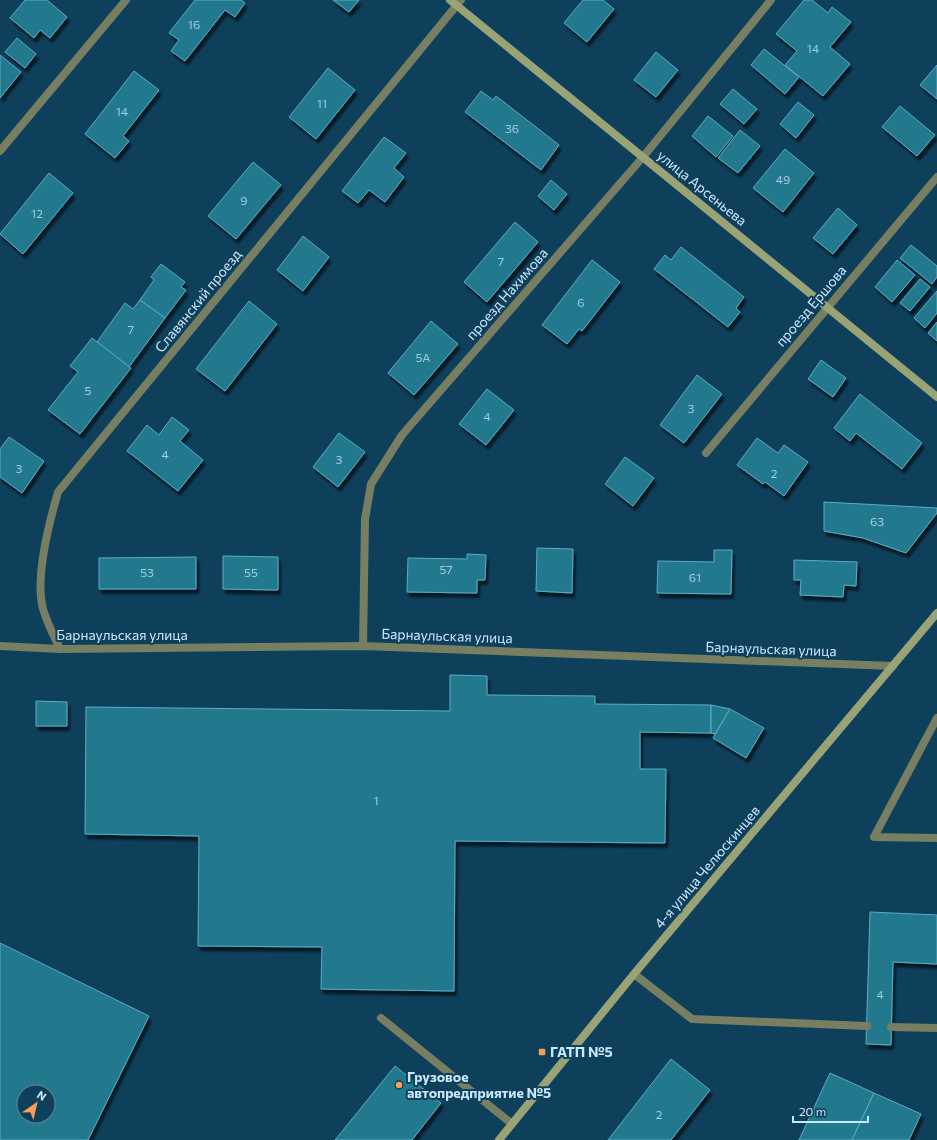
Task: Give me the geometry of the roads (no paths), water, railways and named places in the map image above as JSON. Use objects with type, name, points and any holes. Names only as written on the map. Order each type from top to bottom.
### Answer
[{"type":"main road","name":"улица Арсеньева","points":[[456,2],[937,397]]},
{"type":"main road","name":"4-я улица Челюскинцев","points":[[499,1140],[634,974],[937,613]]},
{"type":"street","points":[[0,150],[126,0]]},
{"type":"street","name":"проезд Нахимова","points":[[363,646],[365,519],[372,484],[402,435],[643,157],[771,0]]},
{"type":"street","name":"Славянский проезд","points":[[60,649],[44,610],[40,593],[49,521],[58,492],[456,2]]},
{"type":"street","name":"проезд Ершова","points":[[706,453],[937,176]]},
{"type":"street","name":"Барнаульская улица","points":[[0,646],[60,649],[363,646],[893,666]]},
{"type":"street","points":[[937,718],[874,837],[937,838]]},
{"type":"street","points":[[634,974],[692,1019],[867,1026]]},
{"type":"street","points":[[381,1018],[512,1124]]},
{"type":"street","points":[[891,1026],[937,1028]]},
{"type":"place","name":"ГАТП №5","points":[[542,1052]]},
{"type":"place","name":"Грузовое автопредприятие №5","points":[[399,1085]]}]
